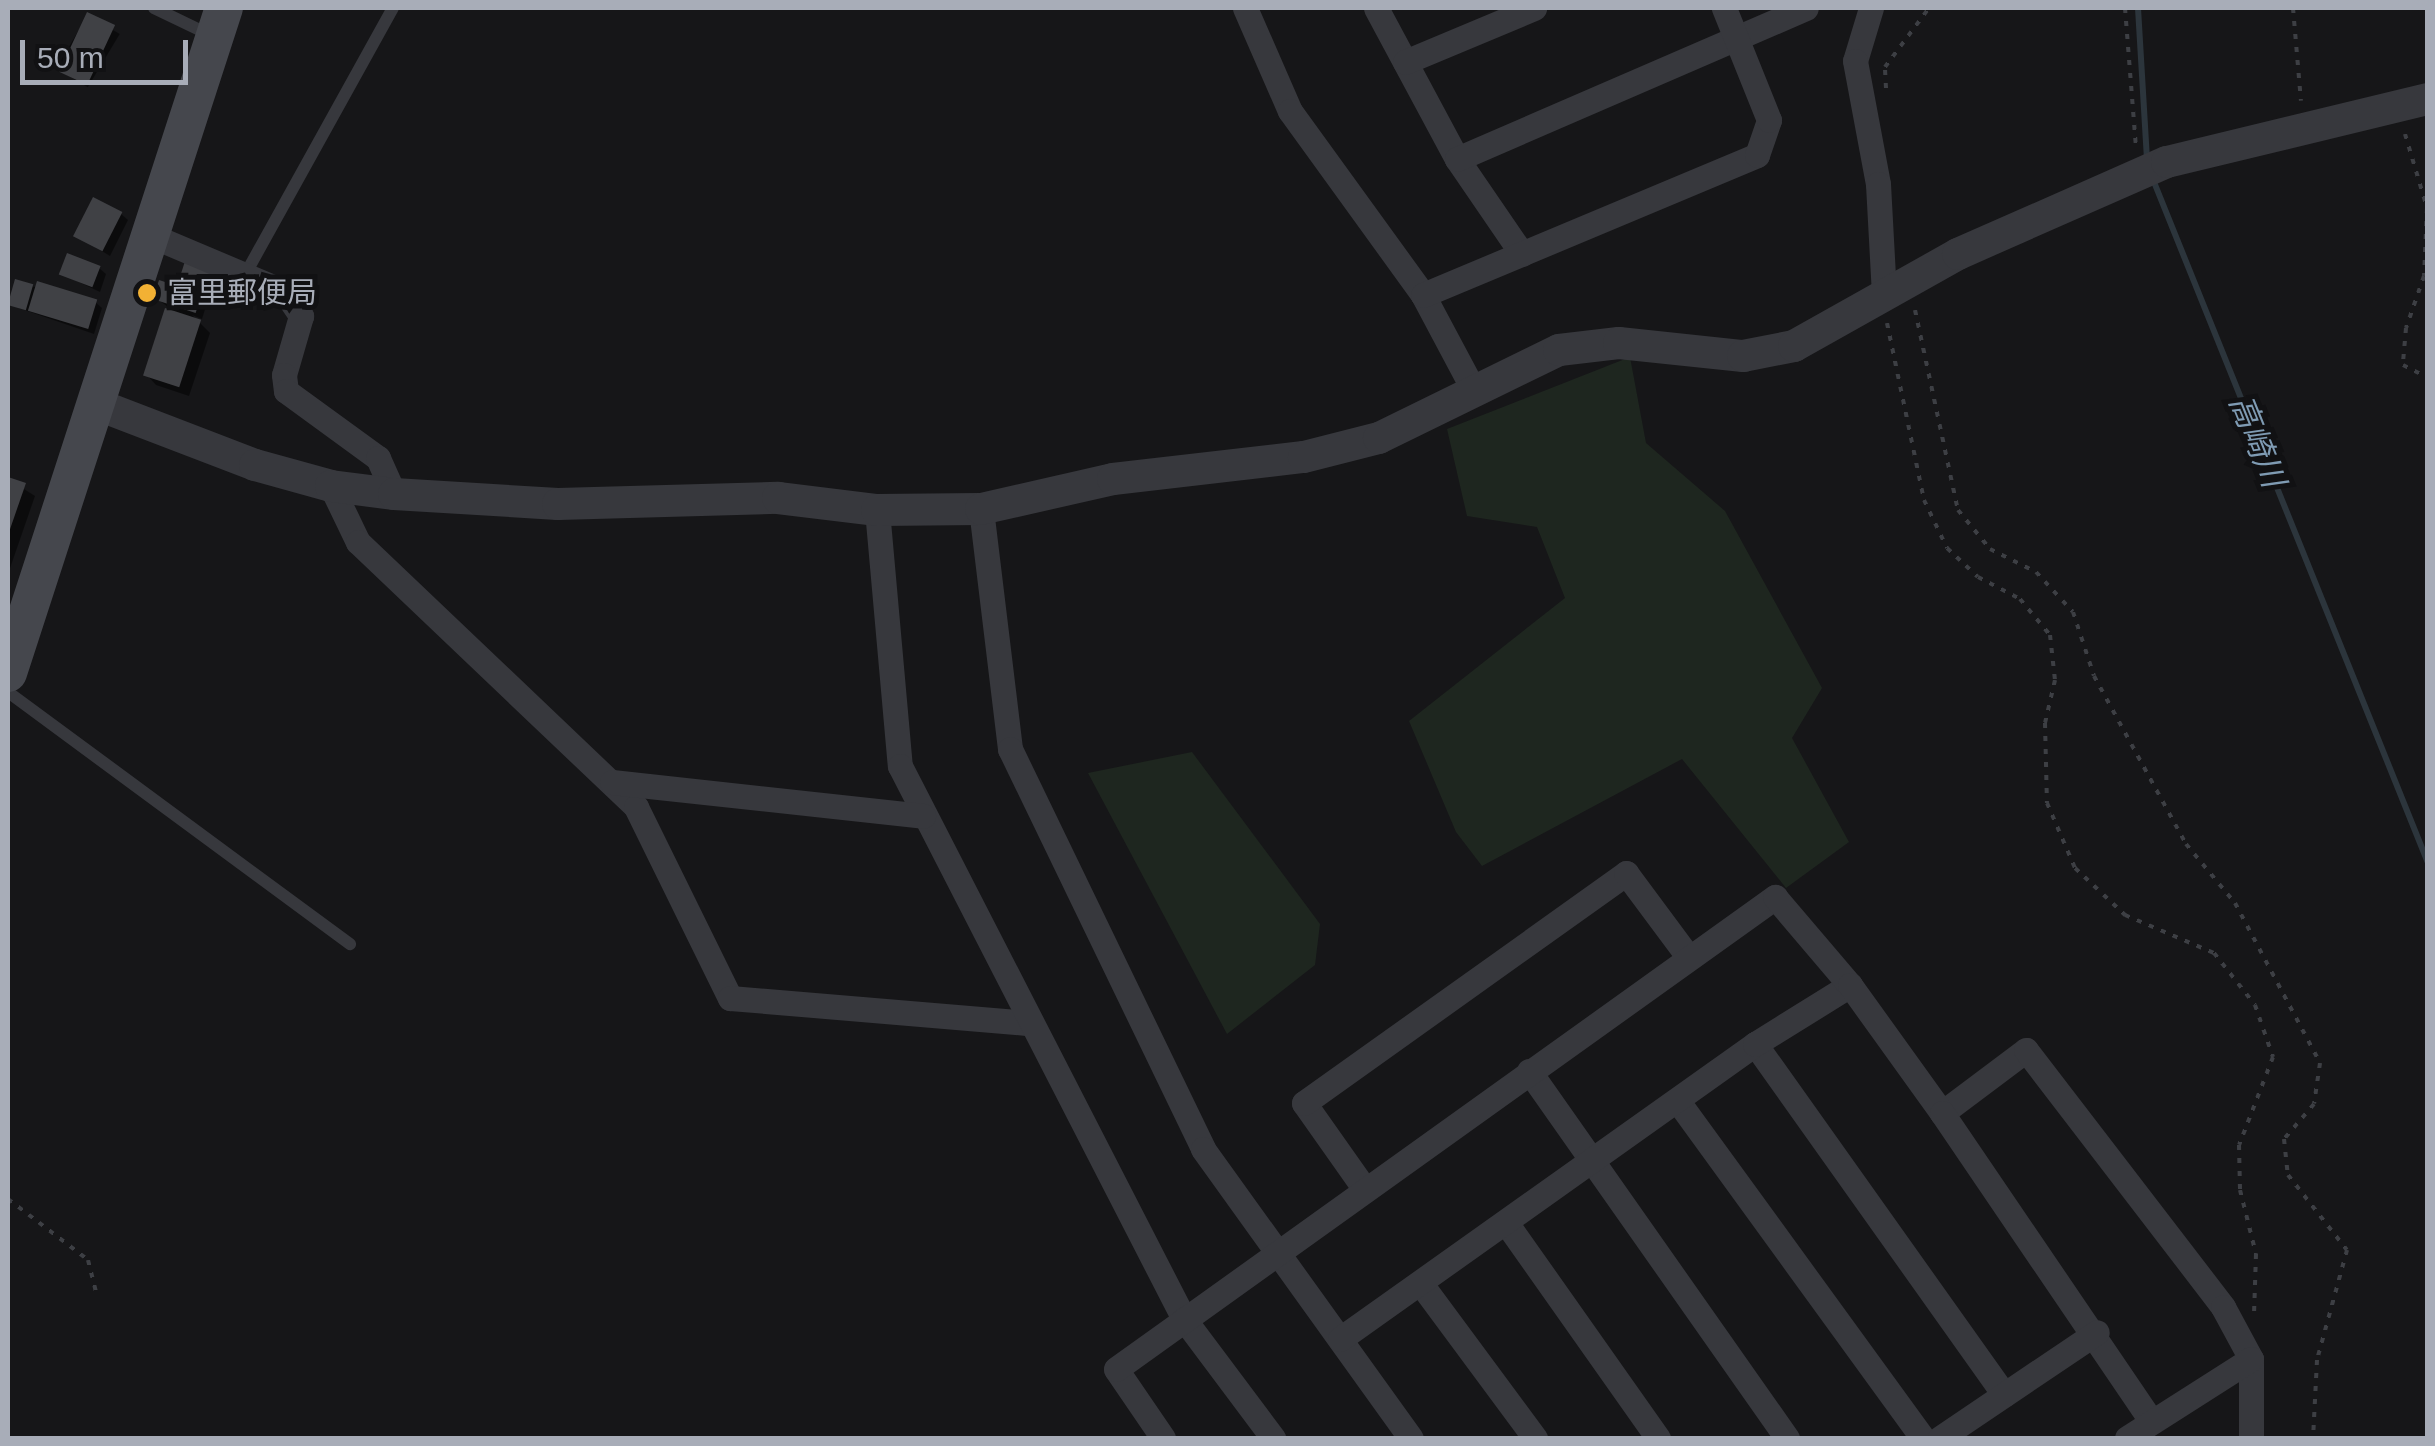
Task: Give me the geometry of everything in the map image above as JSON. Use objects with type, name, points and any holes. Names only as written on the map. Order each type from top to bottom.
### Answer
[{"type":"main road","points":[[8,672],[219,22]]},
{"type":"street","points":[[1245,8],[1290,111],[1423,296],[1474,391]]},
{"type":"street","points":[[1376,8],[1457,160],[1522,254]]},
{"type":"street","points":[[1405,62],[1534,8]]},
{"type":"street","points":[[1423,296],[1758,155],[1769,120],[1724,8]]},
{"type":"street","points":[[1457,160],[1806,8]]},
{"type":"street","points":[[1870,8],[1855,62],[1897,289]]},
{"type":"street","points":[[96,404],[255,465],[331,486],[394,494],[558,504],[778,498],[877,510],[981,509],[1113,479],[1304,457],[1379,438],[1559,350],[1619,343],[1742,356],[1794,346],[1897,289],[2139,173],[2412,102]]},
{"type":"street","points":[[150,235],[285,292],[301,316],[286,391],[378,458],[394,494]]},
{"type":"street","points":[[331,486],[358,542],[636,807],[730,998],[1026,1023]]},
{"type":"street","points":[[981,509],[1010,749],[1204,1149],[1411,1438]]},
{"type":"street","points":[[877,510],[900,766],[1026,1023],[1184,1318],[1273,1438]]},
{"type":"street","points":[[612,782],[923,816]]},
{"type":"street","points":[[1364,1188],[1304,1103],[1626,873],[1686,955]]},
{"type":"street","points":[[1163,1438],[1116,1370],[1686,955],[1775,896],[1850,986],[1942,1114],[2096,1332],[2151,1421]]},
{"type":"street","points":[[1340,1339],[1507,1224],[1755,1044],[1850,986]]},
{"type":"street","points":[[1755,1044],[2004,1395]]},
{"type":"street","points":[[1942,1114],[2026,1050],[2222,1308],[2251,1360],[2251,1438]]},
{"type":"street","points":[[1529,1071],[1787,1438]]},
{"type":"street","points":[[1677,1100],[1923,1438]]},
{"type":"street","points":[[1507,1224],[1658,1438]]},
{"type":"street","points":[[1421,1284],[1535,1438]]},
{"type":"street","points":[[1940,1438],[2096,1332]]},
{"type":"street","points":[[2127,1438],[2251,1360]]},
{"type":"lane","points":[[154,8],[219,22]]},
{"type":"lane","points":[[246,273],[393,8]]},
{"type":"lane","points":[[8,692],[350,944]]},
{"type":"path","points":[[1886,97],[1884,67],[1929,8]]},
{"type":"path","points":[[2126,8],[2139,173]]},
{"type":"path","points":[[2293,8],[2297,95],[2318,127]]},
{"type":"path","points":[[2412,102],[2427,208],[2424,276],[2406,328],[2402,365],[2428,378]]},
{"type":"path","points":[[1897,289],[1892,371],[1924,500],[1947,548],[1978,578],[2020,599],[2050,635],[2055,680],[2045,723],[2046,803],[2075,868],[2125,916],[2214,953],[2255,1005],[2273,1057],[2239,1144],[2240,1190],[2256,1254],[2251,1360]]},
{"type":"path","points":[[1897,289],[1958,510],[1990,549],[2036,572],[2074,612],[2104,692],[2186,844],[2236,902],[2320,1063],[2314,1104],[2284,1140],[2288,1175],[2347,1250],[2316,1360],[2313,1438]]},
{"type":"path","points":[[8,1199],[88,1260],[96,1291]]},
{"type":"shaded area","points":[[1630,357],[1646,443],[1725,511],[1822,688],[1792,738],[1849,842],[1786,888],[1682,759],[1482,866],[1456,832],[1409,721],[1565,598],[1537,527],[1467,516],[1447,429]]},
{"type":"shaded area","points":[[1192,752],[1320,924],[1315,965],[1227,1034],[1088,773]]},
{"type":"building","points":[[87,12],[115,25],[87,85],[59,72]]},
{"type":"building","points":[[93,197],[122,212],[102,251],[73,236]]},
{"type":"building","points":[[67,253],[101,266],[92,287],[59,274]]},
{"type":"building","points":[[187,255],[218,265],[210,292],[178,282]]},
{"type":"building","points":[[15,279],[33,284],[26,310],[8,305]]},
{"type":"building","points":[[159,280],[202,294],[196,313],[153,299]]},
{"type":"building","points":[[37,281],[97,299],[88,329],[28,311]]},
{"type":"building","points":[[165,308],[201,320],[179,387],[143,376]]},
{"type":"building","points":[[8,477],[26,483],[8,535]]},
{"type":"waterway","name":"高崎川","points":[[2138,8],[2147,160]]},
{"type":"waterway","name":"高崎川","points":[[2152,177],[2428,863]]},
{"type":"place","name":"富里郵便局","points":[[147,293]]}]
